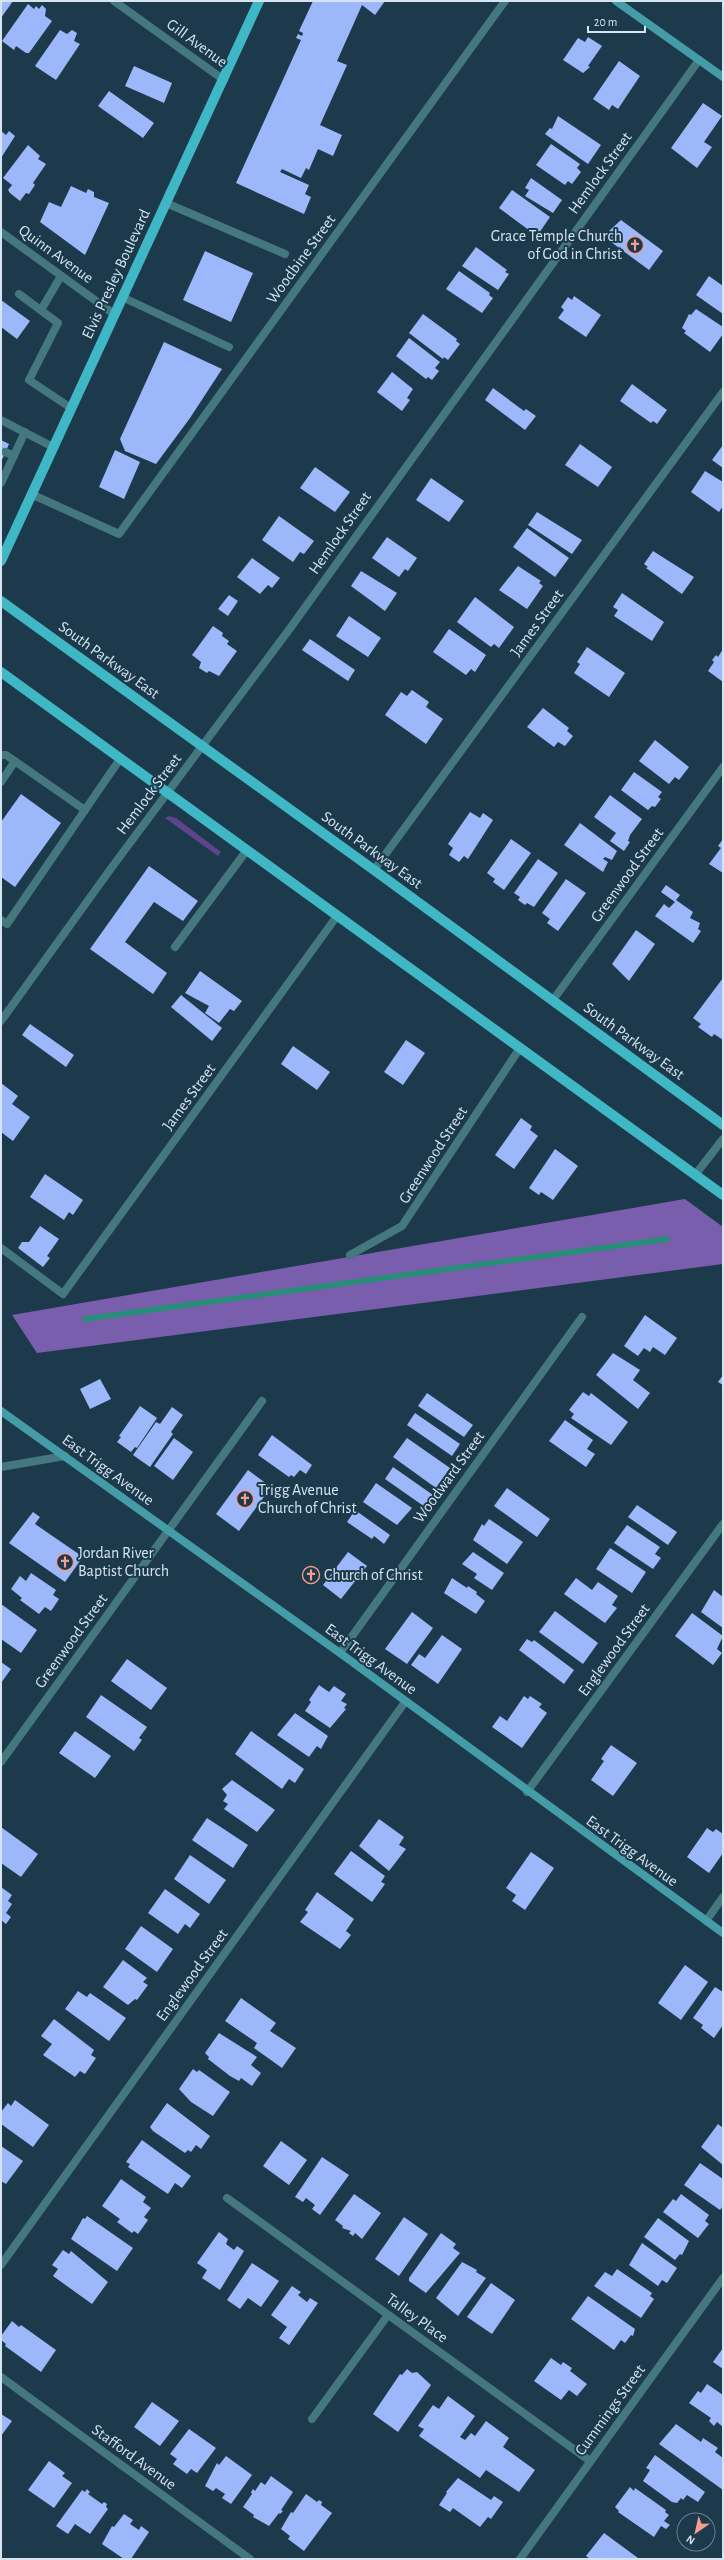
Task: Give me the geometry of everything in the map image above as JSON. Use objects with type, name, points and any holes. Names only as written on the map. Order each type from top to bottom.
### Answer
[{"type":"main road","name":"Elvis Presley Boulevard","points":[[1,560],[224,80],[259,1]]},
{"type":"main road","name":"South Parkway East","points":[[1,601],[374,870],[723,1125]]},
{"type":"main road","points":[[1,672],[723,1195]]},
{"type":"street","name":"Gill Avenue","points":[[114,1],[224,80]]},
{"type":"street","name":"Woodbine Street","points":[[31,494],[119,534],[504,1]]},
{"type":"street","points":[[616,1],[723,77]]},
{"type":"street","name":"Hemlock Street","points":[[1,1021],[167,792],[291,627],[699,60]]},
{"type":"street","points":[[166,203],[285,254]]},
{"type":"street","name":"Quinn Avenue","points":[[1,232],[114,314]]},
{"type":"street","points":[[40,310],[61,276]]},
{"type":"street","points":[[18,294],[58,322],[29,380],[71,408]]},
{"type":"street","points":[[122,297],[229,347]]},
{"type":"street","name":"James Street","points":[[374,870],[723,392]]},
{"type":"street","points":[[1,420],[53,447]]},
{"type":"street","points":[[1,483],[3,471],[14,456],[25,432]]},
{"type":"street","points":[[5,452],[14,456]]},
{"type":"street","points":[[1,755],[6,755],[85,810]]},
{"type":"street","points":[[1,920],[7,924],[120,759]]},
{"type":"street","points":[[1,782],[15,761]]},
{"type":"street","name":"Greenwood Street","points":[[553,1000],[723,767]]},
{"type":"street","points":[[175,947],[247,850]]},
{"type":"street","name":"James Street","points":[[1,1248],[63,1294],[337,916]]},
{"type":"street","name":"Greenwood Street","points":[[350,1255],[402,1226],[520,1048]]},
{"type":"street","points":[[694,1175],[723,1139]]},
{"type":"street","name":"Woodward Street","points":[[340,1653],[582,1317]]},
{"type":"street","name":"Greenwood Street","points":[[1,1762],[262,1401]]},
{"type":"street","name":"East Trigg Avenue","points":[[1,1411],[340,1653],[527,1792],[723,1933]]},
{"type":"street","points":[[1,1467],[65,1456]]},
{"type":"street","name":"Englewood Street","points":[[527,1792],[723,1524]]},
{"type":"street","name":"Englewood Street","points":[[1,2265],[405,1702]]},
{"type":"street","points":[[706,1921],[723,1898]]},
{"type":"street","name":"Talley Place","points":[[227,2198],[590,2461]]},
{"type":"street","name":"Cummings Street","points":[[520,2559],[723,2278]]},
{"type":"street","points":[[312,2419],[388,2315]]},
{"type":"street","name":"Stafford Avenue","points":[[1,2377],[250,2559]]},
{"type":"shaded area","points":[[169,816],[176,818],[221,852],[218,856],[165,818]]},
{"type":"shaded area","points":[[685,1199],[723,1227],[723,1264],[37,1353],[12,1315]]},
{"type":"building","points":[[1,1],[13,1],[1,18]]},
{"type":"building","points":[[313,1],[385,1],[375,15],[362,5],[337,61],[347,65],[320,125],[342,135],[333,156],[318,149],[309,170],[306,168],[301,178],[282,169],[280,172],[309,185],[305,194],[311,197],[304,214],[236,183],[301,40],[296,38],[298,34],[302,36],[303,33],[299,31]]},
{"type":"building","points":[[28,4],[34,9],[36,6],[39,9],[42,5],[46,9],[45,16],[52,21],[29,53],[26,53],[16,46],[14,50],[2,41]]},
{"type":"building","points":[[60,30],[67,34],[72,30],[77,33],[74,41],[80,44],[56,80],[35,66]]},
{"type":"building","points":[[588,37],[602,46],[588,66],[590,67],[583,73],[563,60],[578,38],[585,42]]},
{"type":"building","points":[[619,61],[640,76],[618,109],[612,105],[609,110],[593,99]]},
{"type":"building","points":[[134,66],[172,83],[164,103],[125,86]]},
{"type":"building","points":[[109,91],[154,123],[143,138],[98,106]]},
{"type":"building","points":[[703,103],[722,116],[704,142],[712,147],[697,168],[671,148]]},
{"type":"building","points":[[558,116],[601,145],[588,164],[545,134],[550,128],[552,129]]},
{"type":"building","points":[[1,131],[6,135],[9,131],[15,136],[1,158]]},
{"type":"building","points":[[551,144],[580,164],[577,168],[581,172],[572,184],[568,181],[565,185],[536,165]]},
{"type":"building","points":[[28,145],[40,156],[38,159],[46,164],[33,183],[35,185],[29,194],[26,193],[20,201],[10,193],[8,190],[12,185],[3,178]]},
{"type":"building","points":[[531,178],[562,200],[553,213],[525,196],[529,190],[525,188]]},
{"type":"building","points":[[71,186],[86,193],[88,189],[94,192],[94,197],[109,203],[85,255],[40,222],[49,202],[61,207]]},
{"type":"building","points":[[512,190],[550,217],[537,236],[499,208]]},
{"type":"building","name":"Grace Temple Church of God in Christ","points":[[621,220],[663,251],[649,270],[607,239],[612,233],[609,231]]},
{"type":"building","points":[[476,247],[507,270],[505,272],[509,274],[498,290],[462,266]]},
{"type":"building","points":[[205,251],[253,273],[231,322],[183,300]]},
{"type":"building","points":[[459,271],[490,293],[489,295],[493,298],[482,313],[446,289]]},
{"type":"building","points":[[709,276],[723,286],[723,314],[696,295]]},
{"type":"building","points":[[574,296],[601,315],[586,337],[558,318],[564,310],[561,307],[568,297],[572,300]]},
{"type":"building","points":[[1,300],[30,321],[17,339],[1,327]]},
{"type":"building","points":[[696,309],[723,327],[723,334],[710,352],[684,333],[686,331],[682,328],[689,314],[691,315]]},
{"type":"building","points":[[423,314],[457,339],[456,341],[460,344],[448,360],[444,357],[443,359],[409,333]]},
{"type":"building","points":[[409,338],[440,362],[435,368],[439,371],[432,380],[428,377],[426,379],[396,356]]},
{"type":"building","points":[[164,342],[222,369],[190,418],[156,464],[125,451],[120,439]]},
{"type":"building","points":[[392,372],[413,389],[407,398],[410,400],[402,411],[377,392]]},
{"type":"building","points":[[632,384],[667,410],[657,424],[653,421],[651,423],[620,401]]},
{"type":"building","points":[[493,388],[524,411],[526,409],[536,416],[525,430],[485,400]]},
{"type":"building","points":[[1,440],[9,444],[1,462]]},
{"type":"building","points":[[580,444],[612,467],[598,487],[565,465]]},
{"type":"building","points":[[723,445],[723,468],[712,460]]},
{"type":"building","points":[[115,450],[140,462],[124,499],[99,487]]},
{"type":"building","points":[[315,467],[350,492],[335,512],[300,488]]},
{"type":"building","points":[[705,471],[723,482],[723,506],[719,512],[691,492]]},
{"type":"building","points":[[431,478],[464,501],[449,522],[416,500]]},
{"type":"building","points":[[537,512],[582,540],[572,554],[528,525]]},
{"type":"building","points":[[279,516],[314,541],[304,554],[300,552],[293,562],[262,540]]},
{"type":"building","points":[[527,528],[569,558],[555,577],[513,547]]},
{"type":"building","points":[[387,537],[417,558],[408,571],[405,569],[399,577],[372,558]]},
{"type":"building","points":[[653,551],[694,577],[682,594],[646,568],[648,567],[644,564]]},
{"type":"building","points":[[252,558],[280,578],[272,588],[268,585],[260,594],[237,577]]},
{"type":"building","points":[[518,566],[541,581],[539,583],[543,586],[527,609],[499,590]]},
{"type":"building","points":[[361,571],[397,593],[385,611],[351,586]]},
{"type":"building","points":[[622,593],[664,622],[652,641],[614,616],[618,610],[613,607]]},
{"type":"building","points":[[229,595],[238,601],[228,616],[218,609]]},
{"type":"building","points":[[475,597],[514,627],[499,648],[494,644],[491,647],[457,622]]},
{"type":"building","points":[[349,616],[381,638],[368,657],[336,636]]},
{"type":"building","points":[[213,626],[223,633],[222,636],[229,641],[227,644],[237,651],[219,676],[209,671],[207,673],[199,668],[201,662],[192,655]]},
{"type":"building","points":[[449,629],[486,655],[475,672],[471,669],[466,675],[433,652]]},
{"type":"building","points":[[310,639],[355,670],[348,681],[302,650]]},
{"type":"building","points":[[587,647],[625,673],[609,697],[574,673],[580,664],[577,662]]},
{"type":"building","points":[[723,649],[723,682],[708,671],[714,662],[712,660],[716,655],[718,657]]},
{"type":"building","points":[[412,690],[429,702],[426,707],[443,719],[426,744],[385,715],[401,692],[407,696]]},
{"type":"building","points":[[543,708],[569,728],[567,731],[573,736],[565,746],[558,742],[554,747],[527,727]]},
{"type":"building","points":[[655,740],[689,767],[679,780],[675,777],[669,784],[639,761]]},
{"type":"building","points":[[634,772],[662,792],[658,797],[661,799],[655,807],[652,806],[648,810],[621,790]]},
{"type":"building","points":[[21,794],[61,823],[15,887],[1,877],[1,822]]},
{"type":"building","points":[[610,795],[642,819],[630,835],[628,841],[630,842],[624,851],[610,841],[616,833],[594,817]]},
{"type":"building","points":[[470,812],[480,818],[483,813],[493,820],[468,859],[464,856],[459,862],[449,855],[453,848],[448,844]]},
{"type":"building","points":[[580,823],[617,851],[612,860],[605,857],[603,859],[608,862],[603,872],[564,845]]},
{"type":"building","points":[[511,839],[531,853],[504,890],[493,882],[495,879],[487,873]]},
{"type":"building","points":[[723,839],[723,873],[709,864],[721,848],[718,846]]},
{"type":"building","points":[[538,859],[558,873],[534,907],[527,903],[525,905],[518,900],[520,897],[514,893]]},
{"type":"building","points":[[149,866],[198,901],[183,921],[154,902],[125,942],[167,973],[153,994],[90,949]]},
{"type":"building","points":[[566,879],[586,893],[558,931],[547,923],[550,919],[542,913]]},
{"type":"building","points":[[666,885],[680,895],[676,900],[693,912],[690,918],[700,923],[698,929],[701,931],[693,943],[655,916],[664,904],[669,908],[675,902],[661,892]]},
{"type":"building","points":[[636,930],[655,944],[629,981],[612,964]]},
{"type":"building","points":[[200,971],[242,1001],[234,1011],[230,1009],[219,1023],[205,1013],[209,1006],[185,993]]},
{"type":"building","points":[[723,978],[723,1040],[714,1034],[712,1037],[698,1027],[701,1024],[693,1018]]},
{"type":"building","points":[[181,995],[222,1028],[212,1041],[171,1007]]},
{"type":"building","points":[[30,1024],[74,1055],[66,1067],[22,1035]]},
{"type":"building","points":[[406,1040],[425,1053],[403,1085],[384,1072]]},
{"type":"building","points":[[293,1046],[330,1072],[317,1090],[281,1064]]},
{"type":"building","points":[[1,1083],[18,1096],[12,1104],[30,1117],[13,1141],[1,1132]]},
{"type":"building","points":[[521,1118],[532,1126],[530,1130],[538,1136],[514,1169],[495,1155]]},
{"type":"building","points":[[555,1149],[578,1166],[553,1200],[541,1192],[539,1195],[529,1188]]},
{"type":"building","points":[[45,1174],[83,1200],[73,1215],[69,1212],[64,1220],[30,1197]]},
{"type":"building","points":[[40,1226],[59,1239],[47,1256],[50,1258],[43,1267],[18,1248],[22,1242],[29,1242]]},
{"type":"building","points":[[645,1315],[677,1338],[665,1355],[653,1347],[650,1352],[644,1348],[638,1356],[624,1346]]},
{"type":"building","points":[[613,1353],[640,1370],[633,1380],[650,1393],[638,1409],[596,1375]]},
{"type":"building","points":[[723,1375],[723,1385],[718,1382]]},
{"type":"building","points":[[100,1379],[111,1399],[90,1409],[80,1389]]},
{"type":"building","points":[[583,1392],[589,1396],[591,1393],[628,1422],[611,1445],[571,1418],[574,1414],[569,1410]]},
{"type":"building","points":[[427,1393],[473,1425],[464,1437],[418,1406]]},
{"type":"building","points":[[140,1406],[157,1418],[137,1448],[135,1447],[131,1452],[117,1442],[121,1437],[119,1436]]},
{"type":"building","points":[[172,1407],[183,1415],[171,1432],[173,1434],[150,1467],[133,1455],[156,1422],[160,1424]]},
{"type":"building","points":[[415,1413],[460,1444],[452,1456],[407,1425]]},
{"type":"building","points":[[565,1420],[593,1440],[587,1449],[595,1454],[586,1467],[549,1441]]},
{"type":"building","points":[[272,1435],[312,1465],[306,1474],[300,1470],[294,1477],[291,1475],[289,1477],[258,1455]]},
{"type":"building","points":[[174,1438],[193,1452],[173,1480],[154,1466]]},
{"type":"building","points":[[407,1438],[450,1468],[436,1488],[393,1457]]},
{"type":"building","points":[[393,1467],[433,1495],[425,1507],[385,1479]]},
{"type":"building","points":[[248,1470],[271,1487],[239,1531],[216,1514]]},
{"type":"building","points":[[376,1483],[412,1508],[397,1525],[363,1502]]},
{"type":"building","points":[[507,1488],[550,1519],[537,1537],[494,1506]]},
{"type":"building","points":[[637,1505],[677,1532],[668,1545],[628,1517]]},
{"type":"building","points":[[355,1510],[390,1535],[384,1544],[374,1536],[372,1539],[347,1522]]},
{"type":"building","points":[[33,1512],[40,1517],[35,1524],[83,1557],[65,1582],[9,1543]]},
{"type":"building","points":[[489,1519],[523,1542],[507,1564],[473,1540],[482,1524],[484,1526]]},
{"type":"building","points":[[627,1525],[660,1547],[655,1554],[661,1558],[653,1569],[614,1543]]},
{"type":"building","points":[[610,1548],[646,1572],[632,1593],[596,1569]]},
{"type":"building","points":[[348,1552],[367,1566],[341,1599],[323,1585]]},
{"type":"building","points":[[473,1552],[504,1573],[492,1590],[474,1578],[477,1574],[462,1564]]},
{"type":"building","points":[[31,1573],[56,1590],[53,1595],[59,1599],[51,1611],[45,1607],[39,1614],[20,1600],[22,1598],[11,1589],[20,1576],[26,1581]]},
{"type":"building","points":[[452,1578],[467,1588],[468,1586],[477,1592],[476,1594],[485,1601],[476,1614],[444,1593]]},
{"type":"building","points":[[576,1578],[592,1590],[598,1582],[618,1596],[612,1605],[617,1608],[605,1623],[564,1594]]},
{"type":"building","points":[[714,1590],[723,1597],[723,1628],[701,1612]]},
{"type":"building","points":[[1,1604],[37,1630],[21,1653],[1,1639]]},
{"type":"building","points":[[555,1611],[598,1643],[583,1664],[539,1632]]},
{"type":"building","points":[[412,1612],[433,1628],[407,1664],[385,1649]]},
{"type":"building","points":[[692,1613],[723,1636],[717,1649],[722,1653],[713,1665],[675,1636]]},
{"type":"building","points":[[442,1635],[462,1649],[438,1684],[411,1665],[419,1654],[425,1658]]},
{"type":"building","points":[[527,1639],[532,1642],[534,1640],[574,1670],[564,1684],[519,1650]]},
{"type":"building","points":[[127,1659],[167,1688],[151,1710],[111,1681]]},
{"type":"building","points":[[1,1662],[11,1669],[1,1683]]},
{"type":"building","points":[[319,1685],[329,1692],[334,1686],[346,1694],[341,1701],[347,1704],[344,1708],[346,1709],[330,1728],[305,1711],[311,1702],[309,1700]]},
{"type":"building","points":[[101,1695],[147,1727],[139,1738],[142,1740],[134,1751],[86,1717]]},
{"type":"building","points":[[524,1696],[528,1699],[530,1696],[542,1704],[539,1707],[547,1713],[522,1748],[492,1727],[500,1716],[507,1721]]},
{"type":"building","points":[[295,1713],[328,1736],[321,1749],[317,1746],[309,1757],[277,1735]]},
{"type":"building","points":[[75,1731],[111,1756],[95,1778],[59,1753]]},
{"type":"building","points":[[251,1731],[304,1769],[295,1783],[289,1779],[282,1789],[235,1754]]},
{"type":"building","points":[[611,1745],[637,1763],[613,1796],[591,1780],[604,1761],[601,1759]]},
{"type":"building","points":[[232,1780],[275,1810],[257,1832],[224,1809],[228,1804],[223,1801],[227,1795],[222,1789]]},
{"type":"building","points":[[207,1818],[248,1845],[233,1868],[192,1840]]},
{"type":"building","points":[[379,1819],[404,1837],[399,1845],[406,1849],[389,1871],[359,1846]]},
{"type":"building","points":[[1,1827],[38,1854],[21,1877],[1,1863]]},
{"type":"building","points":[[707,1828],[713,1832],[716,1829],[723,1834],[723,1853],[709,1873],[687,1857]]},
{"type":"building","points":[[351,1851],[385,1876],[381,1882],[385,1884],[372,1902],[334,1874]]},
{"type":"building","points":[[531,1852],[554,1868],[525,1910],[512,1901],[516,1895],[506,1888]]},
{"type":"building","points":[[190,1855],[226,1880],[209,1904],[174,1879]]},
{"type":"building","points":[[1,1887],[12,1895],[8,1901],[12,1904],[6,1913],[11,1917],[6,1924],[1,1920]]},
{"type":"building","points":[[165,1889],[200,1914],[190,1928],[185,1924],[178,1934],[148,1913]]},
{"type":"building","points":[[317,1892],[354,1919],[346,1931],[351,1935],[340,1949],[300,1922],[308,1912],[305,1910]]},
{"type":"building","points":[[141,1926],[173,1949],[157,1972],[125,1949]]},
{"type":"building","points":[[123,1960],[147,1978],[143,1982],[148,1985],[137,2000],[135,1999],[128,2005],[103,1987]]},
{"type":"building","points":[[685,1965],[708,1982],[681,2020],[658,2003]]},
{"type":"building","points":[[715,1987],[723,1992],[723,2025],[714,2038],[701,2028],[703,2025],[693,2018]]},
{"type":"building","points":[[78,1991],[87,1997],[90,1993],[126,2018],[109,2041],[65,2009]]},
{"type":"building","points":[[241,1998],[276,2023],[270,2031],[296,2048],[282,2068],[254,2048],[257,2043],[225,2021]]},
{"type":"building","points":[[54,2019],[94,2050],[91,2055],[96,2058],[85,2074],[80,2071],[75,2077],[43,2055],[52,2044],[41,2036]]},
{"type":"building","points":[[219,2033],[257,2057],[251,2065],[261,2073],[252,2086],[241,2078],[239,2081],[230,2076],[208,2059],[209,2057],[205,2053]]},
{"type":"building","points":[[193,2069],[197,2072],[199,2070],[230,2092],[213,2116],[191,2102],[179,2089]]},
{"type":"building","points":[[15,2100],[49,2125],[33,2147],[1,2124],[1,2112],[8,2103],[11,2106]]},
{"type":"building","points":[[167,2103],[210,2136],[201,2149],[196,2145],[191,2152],[188,2150],[185,2153],[153,2131],[150,2127]]},
{"type":"building","points":[[718,2124],[723,2128],[723,2165],[701,2147]]},
{"type":"building","points":[[142,2140],[191,2176],[182,2188],[175,2183],[168,2194],[128,2167],[130,2164],[126,2162]]},
{"type":"building","points":[[281,2141],[307,2160],[289,2185],[263,2166]]},
{"type":"building","points":[[1,2146],[23,2161],[6,2184],[1,2181]]},
{"type":"building","points":[[322,2157],[349,2175],[320,2215],[312,2209],[315,2205],[306,2198],[303,2202],[295,2197]]},
{"type":"building","points":[[700,2163],[723,2179],[723,2206],[720,2210],[684,2185]]},
{"type":"building","points":[[121,2179],[146,2197],[143,2202],[151,2208],[144,2217],[148,2220],[138,2234],[134,2231],[132,2233],[117,2222],[120,2219],[102,2206]]},
{"type":"building","points":[[354,2194],[381,2213],[362,2239],[355,2233],[353,2236],[349,2233],[351,2231],[342,2228],[343,2226],[335,2220]]},
{"type":"building","points":[[681,2194],[709,2215],[705,2221],[709,2224],[698,2238],[663,2212],[673,2199],[676,2201]]},
{"type":"building","points":[[87,2216],[133,2248],[117,2271],[71,2239],[83,2218],[85,2219]]},
{"type":"building","points":[[404,2217],[428,2234],[399,2276],[375,2259]]},
{"type":"building","points":[[658,2218],[689,2241],[682,2255],[680,2254],[675,2260],[644,2237]]},
{"type":"building","points":[[219,2232],[228,2239],[226,2244],[234,2250],[237,2246],[244,2251],[220,2290],[202,2278],[207,2270],[197,2263]]},
{"type":"building","points":[[441,2233],[456,2244],[453,2248],[460,2253],[426,2293],[409,2281],[409,2278]]},
{"type":"building","points":[[642,2243],[677,2268],[667,2283],[662,2280],[658,2286],[629,2265]]},
{"type":"building","points":[[63,2250],[69,2254],[71,2251],[108,2282],[92,2304],[53,2276],[58,2269],[52,2265]]},
{"type":"building","points":[[462,2262],[477,2270],[476,2272],[486,2278],[458,2316],[436,2298]]},
{"type":"building","points":[[252,2263],[279,2281],[261,2307],[248,2298],[240,2309],[227,2300]]},
{"type":"building","points":[[617,2269],[652,2293],[650,2296],[654,2299],[641,2318],[594,2286],[605,2272],[612,2276]]},
{"type":"building","points":[[491,2283],[515,2300],[492,2334],[467,2317]]},
{"type":"building","points":[[292,2286],[301,2292],[298,2295],[307,2302],[310,2298],[318,2303],[289,2345],[279,2338],[287,2327],[271,2315]]},
{"type":"building","points":[[588,2296],[635,2329],[633,2336],[631,2335],[625,2343],[621,2340],[614,2350],[571,2319]]},
{"type":"building","points":[[12,2321],[19,2327],[21,2325],[56,2350],[41,2372],[5,2346],[6,2344],[1,2340],[1,2336]]},
{"type":"building","points":[[723,2348],[723,2369],[713,2362]]},
{"type":"building","points":[[551,2358],[561,2365],[563,2362],[572,2368],[570,2371],[587,2384],[577,2396],[569,2390],[561,2400],[534,2381]]},
{"type":"building","points":[[407,2369],[412,2373],[417,2372],[431,2385],[398,2432],[373,2414],[400,2374],[402,2375]]},
{"type":"building","points":[[707,2384],[723,2395],[723,2427],[717,2422],[714,2426],[709,2421],[711,2418],[689,2403],[698,2391],[701,2393]]},
{"type":"building","points":[[448,2396],[475,2416],[460,2437],[465,2440],[471,2433],[475,2436],[486,2421],[509,2438],[503,2447],[535,2470],[519,2492],[486,2470],[480,2478],[419,2436],[424,2429],[418,2426],[433,2405],[439,2409]]},
{"type":"building","points":[[152,2402],[179,2421],[160,2446],[134,2427]]},
{"type":"building","points":[[1,2414],[12,2421],[1,2436]]},
{"type":"building","points":[[676,2424],[701,2442],[703,2438],[718,2448],[715,2452],[723,2458],[723,2490],[659,2444]]},
{"type":"building","points":[[189,2429],[216,2448],[197,2473],[191,2469],[187,2474],[173,2464],[177,2459],[170,2454]]},
{"type":"building","points":[[655,2455],[705,2492],[698,2502],[687,2495],[683,2500],[681,2498],[677,2503],[672,2502],[643,2481],[650,2470],[646,2468]]},
{"type":"building","points":[[226,2456],[252,2475],[231,2504],[222,2498],[225,2494],[216,2488],[213,2491],[205,2486],[217,2463],[219,2465]]},
{"type":"building","points":[[49,2461],[65,2473],[62,2476],[72,2483],[54,2508],[28,2490]]},
{"type":"building","points":[[271,2476],[293,2492],[281,2510],[283,2511],[280,2514],[279,2513],[269,2526],[253,2517],[254,2515],[243,2507],[252,2494],[251,2492],[253,2489],[255,2491],[261,2482],[265,2485]]},
{"type":"building","points":[[458,2478],[491,2500],[494,2496],[503,2502],[491,2519],[488,2517],[480,2527],[453,2508],[450,2512],[439,2505],[447,2493],[446,2492]]},
{"type":"building","points":[[630,2487],[634,2491],[635,2488],[666,2510],[665,2512],[669,2515],[664,2521],[670,2525],[666,2529],[661,2526],[654,2537],[618,2512],[619,2511],[615,2507]]},
{"type":"building","points":[[87,2489],[90,2492],[88,2494],[102,2504],[104,2502],[107,2504],[106,2507],[108,2509],[90,2534],[75,2524],[68,2534],[56,2526],[82,2490],[85,2492]]},
{"type":"building","points":[[306,2494],[317,2502],[319,2500],[322,2502],[321,2505],[332,2513],[304,2551],[288,2539],[290,2536],[281,2529],[291,2512],[293,2513]]},
{"type":"building","points":[[124,2514],[133,2520],[130,2524],[139,2530],[141,2526],[149,2532],[131,2559],[124,2559],[102,2544],[112,2526],[114,2527]]},
{"type":"building","points":[[604,2533],[638,2558],[590,2559],[586,2556]]},
{"type":"waterway","points":[[85,1319],[667,1239]]},
{"type":"place","name":"Grace Temple Church of God in Christ","points":[[635,245]]},
{"type":"place","name":"Trigg Avenue Church of Christ","points":[[245,1499]]},
{"type":"place","name":"Jordan River Baptist Church","points":[[65,1562]]},
{"type":"place","name":"Church of Christ","points":[[311,1575]]}]
